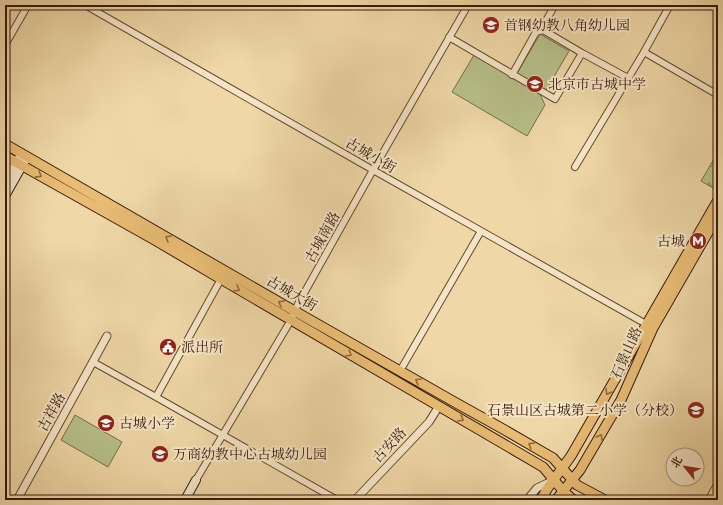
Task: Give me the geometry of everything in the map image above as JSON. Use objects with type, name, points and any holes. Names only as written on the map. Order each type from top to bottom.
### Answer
[{"type":"main road","name":"古城大街","points":[[5,144],[293,315],[439,406],[543,467],[570,498],[574,500]]},
{"type":"main road","name":"古城大街","points":[[5,156],[153,239],[221,280],[293,315],[400,371],[547,454],[553,458],[577,485],[604,500]]},
{"type":"main road","points":[[5,196],[24,156]]},
{"type":"main road","points":[[5,183],[20,164]]},
{"type":"main road","name":"石景山路","points":[[554,480],[571,456],[718,200]]},
{"type":"main road","name":"石景山路","points":[[556,500],[580,470],[621,400],[653,328],[718,215]]},
{"type":"main road","points":[[185,500],[196,480]]},
{"type":"main road","points":[[541,500],[554,480]]},
{"type":"street","points":[[5,45],[28,5]]},
{"type":"street","name":"古城小街","points":[[86,5],[373,170],[646,324]]},
{"type":"street","name":"古城南路","points":[[196,480],[293,315],[373,170],[468,5]]},
{"type":"street","points":[[512,74],[536,32],[540,31],[555,5]]},
{"type":"street","points":[[575,167],[644,52],[670,5]]},
{"type":"street","points":[[540,31],[543,30],[628,78]]},
{"type":"street","points":[[449,37],[555,99],[582,53]]},
{"type":"street","points":[[644,52],[718,95]]},
{"type":"street","points":[[400,371],[481,231]]},
{"type":"street","points":[[156,398],[221,280]]},
{"type":"street","name":"古祥路","points":[[17,500],[107,336]]},
{"type":"street","points":[[93,362],[337,500]]},
{"type":"street","name":"古安路","points":[[355,500],[429,422],[439,406]]},
{"type":"street","points":[[527,500],[537,488],[554,480]]},
{"type":"street","points":[[709,500],[718,484]]},
{"type":"street","points":[[604,500],[625,500]]},
{"type":"green space","points":[[540,34],[569,51],[545,92],[516,75]]},
{"type":"green space","points":[[474,55],[539,92],[545,105],[527,136],[452,92]]},
{"type":"green space","points":[[718,152],[718,179],[713,188],[701,181]]},
{"type":"green space","points":[[75,415],[122,442],[108,467],[61,440]]},
{"type":"place","name":"首钢幼教八角幼儿园","points":[[491,25]]},
{"type":"place","name":"北京市古城中学","points":[[535,84]]},
{"type":"place","name":"古城","points":[[698,241]]},
{"type":"place","name":"派出所","points":[[168,347]]},
{"type":"place","name":"石景山区古城第二小学（分校）","points":[[696,410]]},
{"type":"place","name":"古城小学","points":[[106,423]]},
{"type":"place","name":"万商幼教中心古城幼儿园","points":[[160,454]]}]
